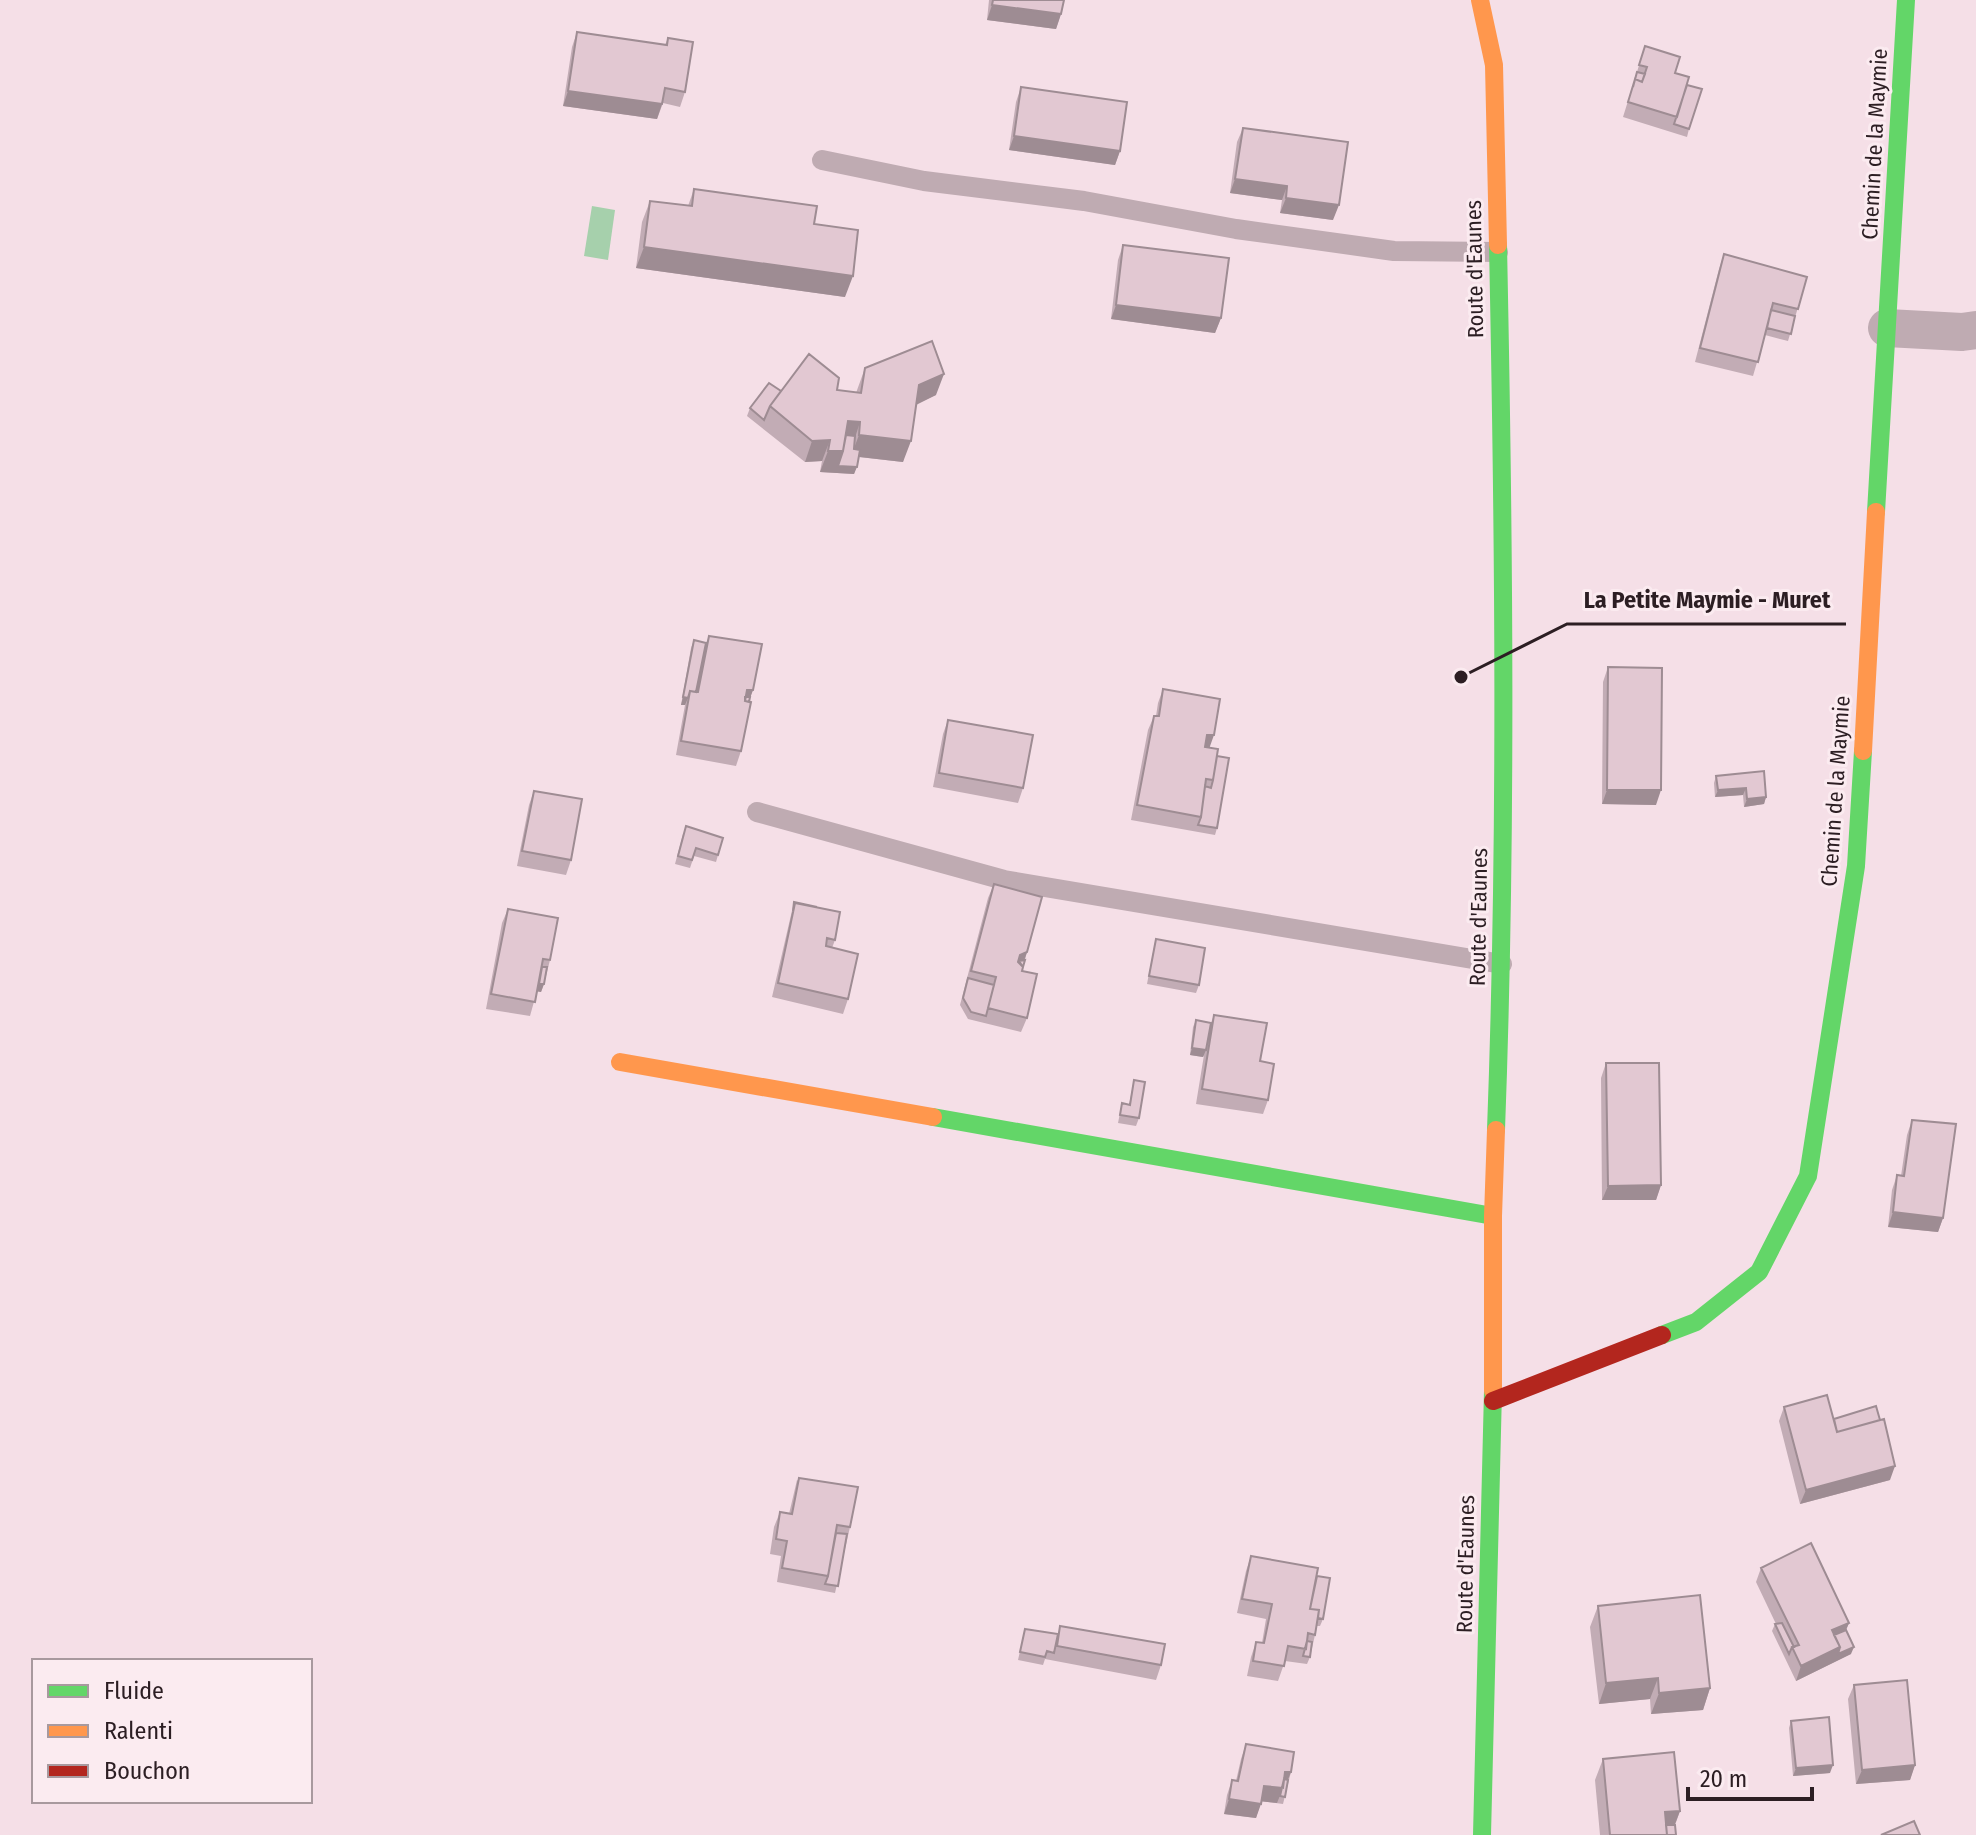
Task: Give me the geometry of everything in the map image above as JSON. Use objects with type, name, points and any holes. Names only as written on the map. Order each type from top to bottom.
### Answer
[{"type":"street","name":"Route d'Eaunes","points":[[1480,0],[1494,65],[1503,512],[1502,964],[1493,1216],[1493,1401],[1482,1835]]},
{"type":"street","name":"Chemin de la Maymie","points":[[1493,1401],[1696,1322],[1759,1272],[1808,1176],[1856,866],[1906,0]]},
{"type":"street","points":[[1887,328],[1976,330]]},
{"type":"street","points":[[620,1062],[1493,1216]]},
{"type":"lane","points":[[822,160],[924,181],[1084,201],[1236,229],[1394,251],[1498,252]]},
{"type":"lane","points":[[757,812],[1004,880],[1502,964]]},
{"type":"shaded area","points":[[592,206],[615,210],[608,260],[584,256]]},
{"type":"building","points":[[993,0],[1064,0],[1061,14],[992,5]]},
{"type":"building","points":[[577,32],[667,45],[668,38],[693,42],[685,92],[665,88],[662,104],[568,91]]},
{"type":"building","points":[[1645,46],[1680,57],[1675,73],[1689,77],[1677,117],[1628,102],[1635,79],[1642,82],[1647,67],[1639,65]]},
{"type":"building","points":[[1637,72],[1645,74],[1642,82],[1635,79]]},
{"type":"building","points":[[1687,85],[1702,89],[1689,129],[1674,124]]},
{"type":"building","points":[[1021,87],[1127,102],[1120,151],[1014,136]]},
{"type":"building","points":[[1243,128],[1348,142],[1339,205],[1286,198],[1287,186],[1235,179]]},
{"type":"building","points":[[694,189],[817,206],[814,224],[858,230],[853,276],[644,247],[650,201],[692,206]]},
{"type":"building","points":[[1123,245],[1229,258],[1221,318],[1116,305]]},
{"type":"building","points":[[1724,254],[1807,277],[1798,309],[1773,303],[1758,362],[1700,348]]},
{"type":"building","points":[[1771,310],[1795,316],[1791,334],[1767,328]]},
{"type":"building","points":[[932,341],[944,374],[919,385],[911,441],[859,435],[860,422],[848,421],[843,451],[828,451],[830,440],[812,441],[770,406],[809,354],[839,378],[837,390],[861,393],[865,368]]},
{"type":"building","points":[[769,383],[781,391],[764,420],[750,408]]},
{"type":"building","points":[[846,435],[855,436],[854,449],[860,450],[857,467],[838,466]]},
{"type":"building","points":[[709,636],[762,644],[753,690],[747,690],[745,701],[751,702],[741,751],[681,741],[690,691],[698,692]]},
{"type":"building","points":[[694,640],[706,643],[696,692],[690,691],[688,698],[683,697]]},
{"type":"building","points":[[1608,667],[1662,668],[1661,790],[1607,790]]},
{"type":"building","points":[[1163,689],[1220,699],[1214,735],[1207,735],[1205,747],[1218,749],[1213,780],[1206,779],[1201,817],[1137,805],[1154,716],[1159,716]]},
{"type":"building","points":[[948,720],[1033,735],[1023,788],[939,773]]},
{"type":"building","points":[[1217,756],[1229,758],[1217,828],[1198,825],[1205,786],[1211,788]]},
{"type":"building","points":[[1764,771],[1766,797],[1747,799],[1746,788],[1718,790],[1716,776]]},
{"type":"building","points":[[534,791],[582,799],[571,860],[522,851]]},
{"type":"building","points":[[686,826],[723,838],[718,855],[696,848],[692,860],[678,856]]},
{"type":"building","points":[[994,884],[1042,897],[1027,952],[1020,955],[1018,962],[1023,967],[1022,971],[1037,974],[1027,1018],[988,1008],[996,977],[971,971]]},
{"type":"building","points":[[795,903],[840,912],[835,940],[827,938],[826,946],[858,954],[848,999],[778,983]]},
{"type":"building","points":[[508,909],[558,918],[550,960],[543,959],[535,1002],[491,994]]},
{"type":"building","points":[[1156,939],[1205,948],[1199,985],[1149,976]]},
{"type":"building","points":[[542,967],[547,967],[544,984],[539,984]]},
{"type":"building","points":[[968,978],[994,985],[986,1016],[971,1012],[963,998]]},
{"type":"building","points":[[1214,1015],[1267,1023],[1260,1061],[1274,1064],[1268,1100],[1202,1089]]},
{"type":"building","points":[[1196,1020],[1211,1023],[1206,1050],[1192,1048]]},
{"type":"building","points":[[1606,1063],[1659,1063],[1661,1185],[1608,1186]]},
{"type":"building","points":[[1134,1080],[1145,1082],[1139,1118],[1120,1115],[1122,1103],[1130,1105]]},
{"type":"building","points":[[1912,1120],[1956,1124],[1943,1218],[1893,1212],[1897,1175],[1904,1176]]},
{"type":"building","points":[[1827,1395],[1837,1432],[1884,1419],[1895,1466],[1806,1490],[1784,1407]]},
{"type":"building","points":[[1876,1406],[1880,1420],[1837,1432],[1834,1419]]},
{"type":"building","points":[[799,1478],[858,1487],[850,1527],[837,1525],[828,1576],[782,1568],[787,1541],[776,1539],[780,1512],[792,1514]]},
{"type":"building","points":[[836,1533],[847,1534],[838,1586],[825,1584]]},
{"type":"building","points":[[1811,1543],[1849,1623],[1832,1630],[1840,1647],[1801,1666],[1792,1647],[1799,1645],[1761,1568]]},
{"type":"building","points":[[1251,1556],[1318,1568],[1310,1609],[1319,1610],[1315,1635],[1308,1633],[1306,1649],[1288,1646],[1284,1666],[1253,1661],[1256,1642],[1264,1643],[1272,1604],[1242,1599]]},
{"type":"building","points":[[1317,1576],[1330,1578],[1323,1619],[1318,1618],[1319,1610],[1310,1609]]},
{"type":"building","points":[[1700,1595],[1710,1688],[1659,1693],[1658,1678],[1606,1683],[1598,1606]]},
{"type":"building","points":[[1782,1623],[1794,1647],[1789,1654],[1775,1624]]},
{"type":"building","points":[[1060,1626],[1165,1644],[1161,1665],[1057,1646]]},
{"type":"building","points":[[1025,1629],[1058,1634],[1054,1653],[1047,1651],[1045,1657],[1020,1652]]},
{"type":"building","points":[[1846,1630],[1854,1647],[1838,1654],[1840,1647],[1834,1635]]},
{"type":"building","points":[[1307,1641],[1312,1642],[1310,1657],[1303,1656]]},
{"type":"building","points":[[1907,1680],[1915,1765],[1862,1770],[1854,1685]]},
{"type":"building","points":[[1829,1717],[1833,1765],[1796,1768],[1791,1721]]},
{"type":"building","points":[[1246,1744],[1294,1752],[1291,1772],[1285,1772],[1283,1788],[1264,1786],[1261,1804],[1229,1799],[1232,1780],[1238,1781]]},
{"type":"building","points":[[1674,1752],[1680,1811],[1665,1812],[1667,1835],[1610,1835],[1603,1759]]},
{"type":"building","points":[[1284,1779],[1288,1780],[1285,1797],[1280,1796]]},
{"type":"building","points":[[1914,1821],[1920,1835],[1881,1835]]},
{"type":"building","points":[[1666,1825],[1675,1825],[1676,1835],[1667,1835]]},
{"type":"traffic: fast","points":[[1876,512],[1906,0]]},
{"type":"traffic: fast","points":[[1496,1130],[1502,909],[1503,688],[1498,245]]},
{"type":"traffic: fast","points":[[1662,1335],[1696,1322],[1759,1272],[1808,1176],[1856,866],[1863,751]]},
{"type":"traffic: fast","points":[[933,1117],[1493,1216]]},
{"type":"traffic: fast","points":[[1482,1835],[1493,1391]]},
{"type":"traffic: slow","points":[[1480,0],[1494,65],[1498,245]]},
{"type":"traffic: slow","points":[[1863,751],[1876,512]]},
{"type":"traffic: slow","points":[[620,1062],[933,1117]]},
{"type":"traffic: slow","points":[[1493,1391],[1496,1130]]},
{"type":"traffic: jam","points":[[1493,1401],[1662,1335]]},
{"type":"place","name":"La Petite Maymie - Muret","points":[[1461,677]]}]
